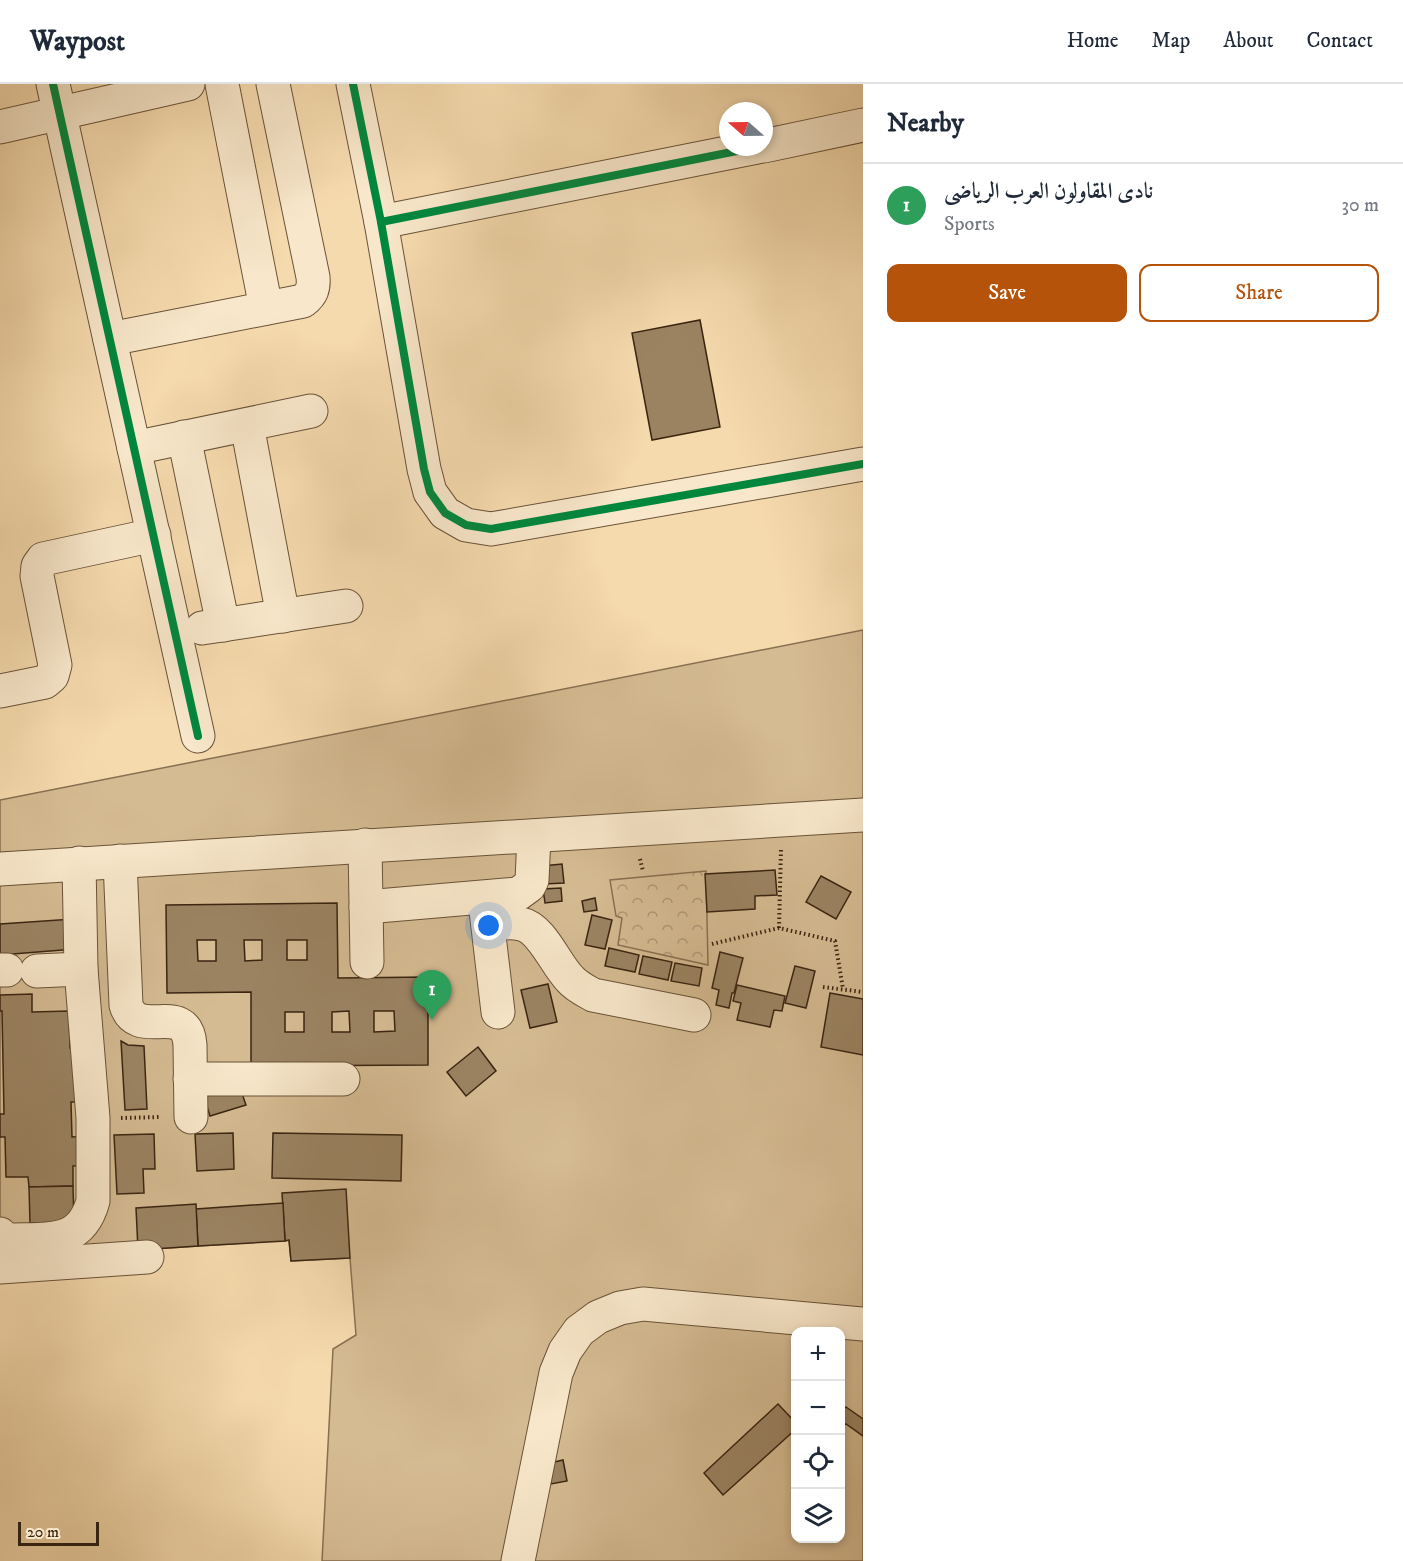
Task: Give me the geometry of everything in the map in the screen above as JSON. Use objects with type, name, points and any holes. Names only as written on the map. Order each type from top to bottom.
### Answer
[{"type":"street","points":[[0,127],[57,99],[188,84]]},
{"type":"street","points":[[222,84],[266,308]]},
{"type":"street","points":[[110,339],[303,300],[311,295],[314,286],[307,243],[273,84]]},
{"type":"street","points":[[353,84],[381,222],[424,469],[430,492],[445,513],[466,525],[491,529],[863,464]]},
{"type":"street","points":[[57,99],[198,736]]},
{"type":"street","points":[[773,144],[863,125]]},
{"type":"street","points":[[381,222],[719,155]]},
{"type":"street","points":[[134,448],[311,411]]},
{"type":"street","points":[[247,424],[283,616]]},
{"type":"street","points":[[183,437],[223,625]]},
{"type":"street","points":[[0,691],[45,682],[52,676],[55,665],[37,576],[38,566],[44,559],[154,535]]},
{"type":"street","points":[[176,633],[346,606]]},
{"type":"street","points":[[0,869],[863,815]]},
{"type":"street","points":[[486,911],[530,886],[534,836]]},
{"type":"street","points":[[365,845],[367,962]]},
{"type":"street","points":[[120,861],[126,1005],[132,1018],[139,1022],[176,1022],[186,1030],[190,1037],[191,1117]]},
{"type":"street","points":[[0,1234],[5,1239],[12,1240],[56,1239],[66,1236],[84,1223],[93,1202],[93,1118],[81,969],[79,863]]},
{"type":"street","points":[[366,907],[486,911],[512,923],[531,928],[538,934],[571,981],[593,995],[694,1016]]},
{"type":"street","points":[[486,911],[498,1012]]},
{"type":"street","points":[[15,970],[81,969]]},
{"type":"street","points":[[190,1079],[343,1079]]},
{"type":"street","points":[[0,1267],[147,1257]]},
{"type":"street","points":[[518,1561],[556,1373],[565,1350],[579,1331],[597,1317],[620,1308],[643,1305],[863,1324]]},
{"type":"path","points":[[779,928],[781,820]]},
{"type":"path","points":[[712,944],[779,928],[834,941],[843,989]]},
{"type":"path","points":[[823,987],[863,992]]},
{"type":"path","points":[[93,1118],[191,1117]]},
{"type":"green space","points":[[863,630],[863,1561],[322,1561],[333,1349],[356,1335],[350,1258],[291,1261],[289,1240],[138,1250],[0,1254],[0,800]]},
{"type":"green space","points":[[706,871],[708,965],[618,945],[622,918],[616,916],[610,880]]},
{"type":"building","points":[[700,320],[720,427],[652,440],[632,333]]},
{"type":"building","points":[[562,864],[564,883],[544,884],[542,866]]},
{"type":"building","points":[[775,870],[777,895],[755,896],[755,909],[707,912],[705,874]]},
{"type":"building","points":[[821,876],[851,892],[836,919],[806,902]]},
{"type":"building","points":[[561,888],[562,901],[545,903],[543,889]]},
{"type":"building","points":[[595,898],[597,910],[584,912],[582,901]]},
{"type":"building","points":[[337,903],[338,978],[428,977],[428,1065],[251,1066],[251,992],[167,993],[166,905]],"holes":[[[197,940],[216,940],[216,961],[198,961]],[[244,940],[262,940],[262,960],[245,961]],[[287,940],[307,940],[307,960],[287,960]],[[349,1011],[350,1032],[332,1032],[332,1012]],[[374,1011],[394,1011],[395,1031],[374,1032]],[[285,1012],[304,1012],[304,1032],[285,1032]]]},
{"type":"building","points":[[592,915],[612,920],[605,949],[585,945]]},
{"type":"building","points":[[73,919],[75,949],[0,955],[0,924]]},
{"type":"building","points":[[609,948],[639,955],[635,972],[605,966]]},
{"type":"building","points":[[720,952],[743,958],[729,1008],[716,1005],[719,990],[712,988]]},
{"type":"building","points":[[643,956],[672,962],[668,980],[639,974]]},
{"type":"building","points":[[675,963],[702,968],[699,986],[671,981]]},
{"type":"building","points":[[795,966],[815,971],[806,1008],[785,1003]]},
{"type":"building","points":[[548,984],[557,1022],[530,1028],[521,990]]},
{"type":"building","points":[[737,985],[785,996],[782,1011],[774,1010],[770,1027],[737,1020],[741,1003],[733,1001]]},
{"type":"building","points":[[830,993],[863,999],[863,1055],[821,1047]]},
{"type":"building","points":[[32,994],[32,1012],[69,1011],[70,1048],[83,1048],[84,1102],[71,1102],[72,1137],[87,1136],[88,1165],[73,1166],[73,1186],[29,1187],[28,1177],[6,1177],[5,1137],[0,1137],[0,1114],[4,1114],[0,995]]},
{"type":"building","points":[[121,1041],[128,1045],[144,1046],[147,1109],[125,1110]]},
{"type":"building","points":[[478,1047],[496,1071],[466,1096],[447,1072]]},
{"type":"building","points":[[239,1085],[246,1105],[210,1116],[204,1097]]},
{"type":"building","points":[[233,1133],[234,1169],[197,1171],[195,1134]]},
{"type":"building","points":[[273,1133],[402,1135],[401,1181],[272,1178]]},
{"type":"building","points":[[154,1134],[155,1169],[143,1169],[144,1193],[117,1194],[114,1135]]},
{"type":"building","points":[[73,1186],[74,1222],[30,1223],[29,1187]]},
{"type":"building","points":[[346,1189],[350,1258],[291,1261],[289,1240],[285,1241],[282,1193]]},
{"type":"building","points":[[283,1203],[285,1241],[198,1246],[196,1209]]},
{"type":"building","points":[[196,1204],[198,1246],[138,1250],[136,1208]]},
{"type":"building","points":[[778,1404],[791,1418],[791,1434],[723,1495],[704,1473]]},
{"type":"building","points":[[845,1408],[863,1419],[863,1436],[845,1425]]},
{"type":"building","points":[[563,1460],[567,1481],[551,1484],[546,1464]]},
{"type":"cycle path","points":[[53,84],[198,736]]},
{"type":"cycle path","points":[[353,84],[381,222],[424,469],[430,492],[445,513],[466,525],[491,529],[863,464]]},
{"type":"cycle path","points":[[381,222],[719,155]]},
{"type":"place","name":"نادى المقاولون العرب الرياضى","points":[[432,1020]]}]
